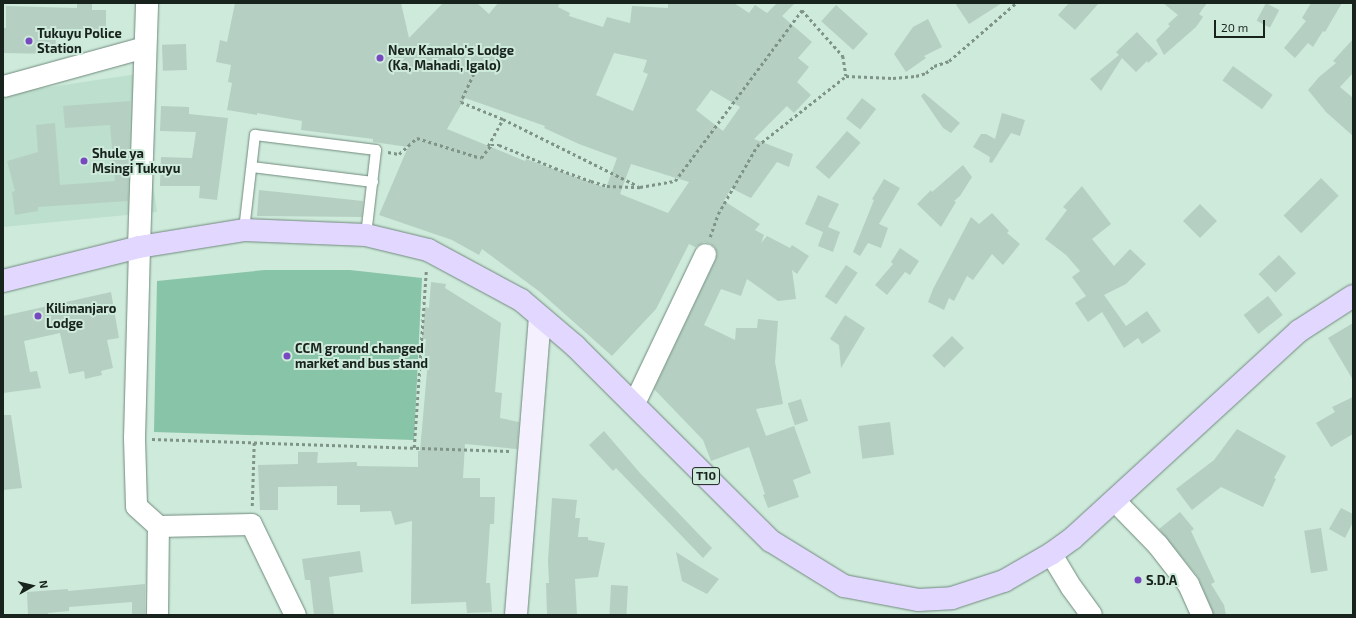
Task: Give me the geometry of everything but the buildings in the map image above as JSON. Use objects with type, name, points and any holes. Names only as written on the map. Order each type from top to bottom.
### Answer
[{"type":"highway","name":"T10","points":[[3,281],[139,247],[244,230],[366,235],[428,250],[521,300],[540,318],[575,346],[772,541],[844,586],[918,600],[952,598],[1004,581],[1051,554],[1073,538],[1299,331],[1353,296]]},
{"type":"main road","points":[[516,615],[540,318]]},
{"type":"street","points":[[146,3],[134,438],[136,506],[158,526],[251,524],[295,615]]},
{"type":"street","points":[[3,86],[145,47]]},
{"type":"street","points":[[634,403],[705,254]]},
{"type":"street","points":[[1114,500],[1157,544],[1188,584],[1202,615]]},
{"type":"street","points":[[156,615],[158,526]]},
{"type":"street","points":[[1051,554],[1071,587],[1091,615]]},
{"type":"lane","points":[[244,230],[255,135],[376,150],[366,235]]},
{"type":"lane","points":[[252,167],[373,182]]},
{"type":"path","points":[[705,254],[718,214],[757,146],[846,76],[893,78],[916,76],[926,73],[934,66],[949,61],[1016,3]]},
{"type":"path","points":[[481,158],[491,145],[499,145],[555,168],[607,186],[640,187],[675,181],[802,10],[843,56],[846,76]]},
{"type":"path","points":[[474,74],[461,102],[503,119],[640,187]]},
{"type":"path","points":[[481,158],[503,119]]},
{"type":"path","points":[[376,150],[399,154],[417,138],[481,158]]},
{"type":"path","points":[[414,448],[428,250]]},
{"type":"path","points":[[134,438],[529,452]]},
{"type":"path","points":[[251,524],[254,442]]},
{"type":"shaded area","points":[[137,74],[157,212],[3,227],[3,94]]},
{"type":"green space","name":"CCM ground changed market and bus stand","points":[[265,270],[350,270],[422,278],[414,440],[154,432],[157,281]]},
{"type":"place","name":"Tukuyu Police Station","points":[[29,41]]},
{"type":"place","name":"New Kamalo's Lodge (Ka, Mahadi, Igalo)","points":[[380,58]]},
{"type":"place","name":"Shule ya Msingi Tukuyu","points":[[84,161]]},
{"type":"place","name":"Kilimanjaro Lodge","points":[[38,316]]},
{"type":"place","name":"CCM ground changed market and bus stand","points":[[287,356]]},
{"type":"place","name":"S.D.A","points":[[1138,580]]}]
